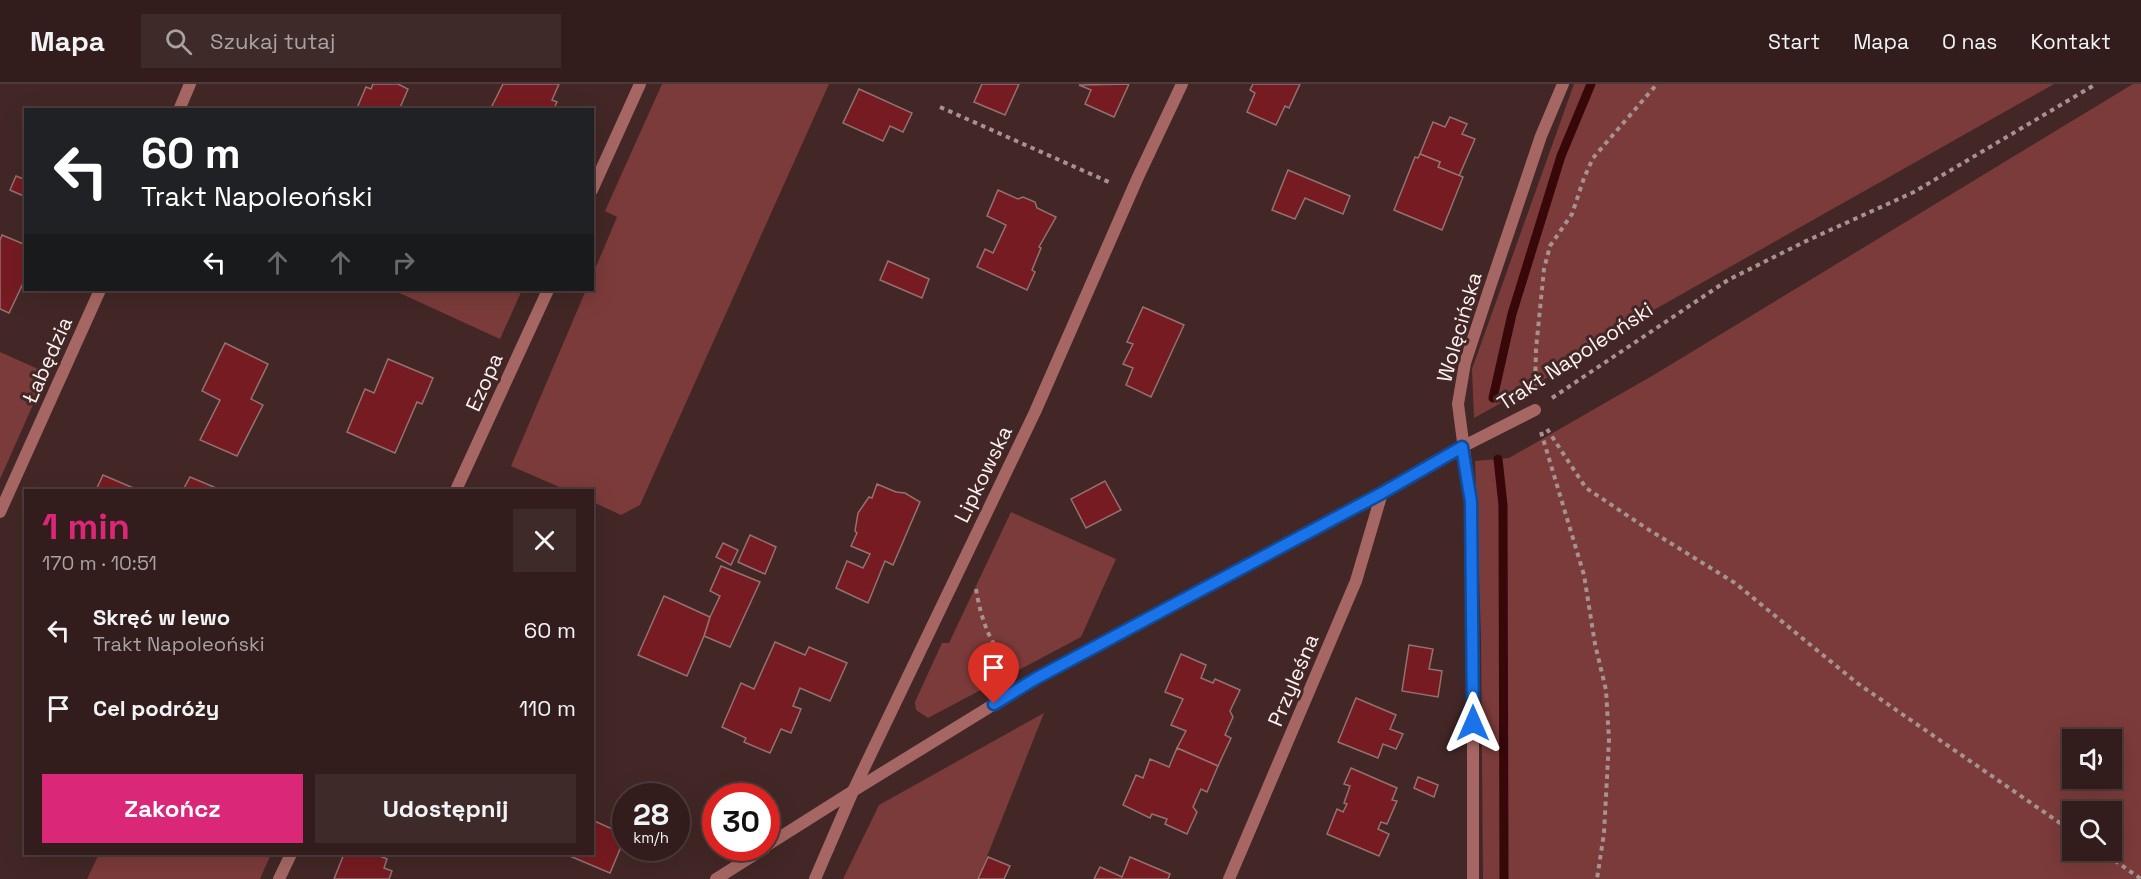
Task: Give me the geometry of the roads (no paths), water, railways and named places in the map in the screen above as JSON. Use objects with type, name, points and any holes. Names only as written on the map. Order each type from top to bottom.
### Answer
[{"type":"street","points":[[180,108],[190,84]]},
{"type":"street","points":[[594,186],[640,84]]},
{"type":"street","name":"Lipkowska","points":[[815,879],[853,791],[1035,412],[1131,192],[1182,84]]},
{"type":"street","name":"Wolęcińska","points":[[1473,879],[1471,502],[1458,404],[1465,363],[1541,136],[1563,84]]},
{"type":"street","name":"Łabędzia","points":[[0,512],[100,291]]},
{"type":"street","name":"Ezopa","points":[[456,489],[548,291]]},
{"type":"street","name":"Trakt Napoleoński","points":[[780,838],[1035,679],[1534,410]]},
{"type":"street","name":"Przyleśna","points":[[1229,879],[1356,580],[1382,493]]},
{"type":"street","points":[[279,879],[291,855]]},
{"type":"street","name":"Trakt Napoleoński","points":[[716,879],[744,861]]},
{"type":"waterway","points":[[1493,398],[1512,314],[1561,156],[1591,84]]},
{"type":"waterway","points":[[1498,459],[1503,505],[1504,879]]}]
